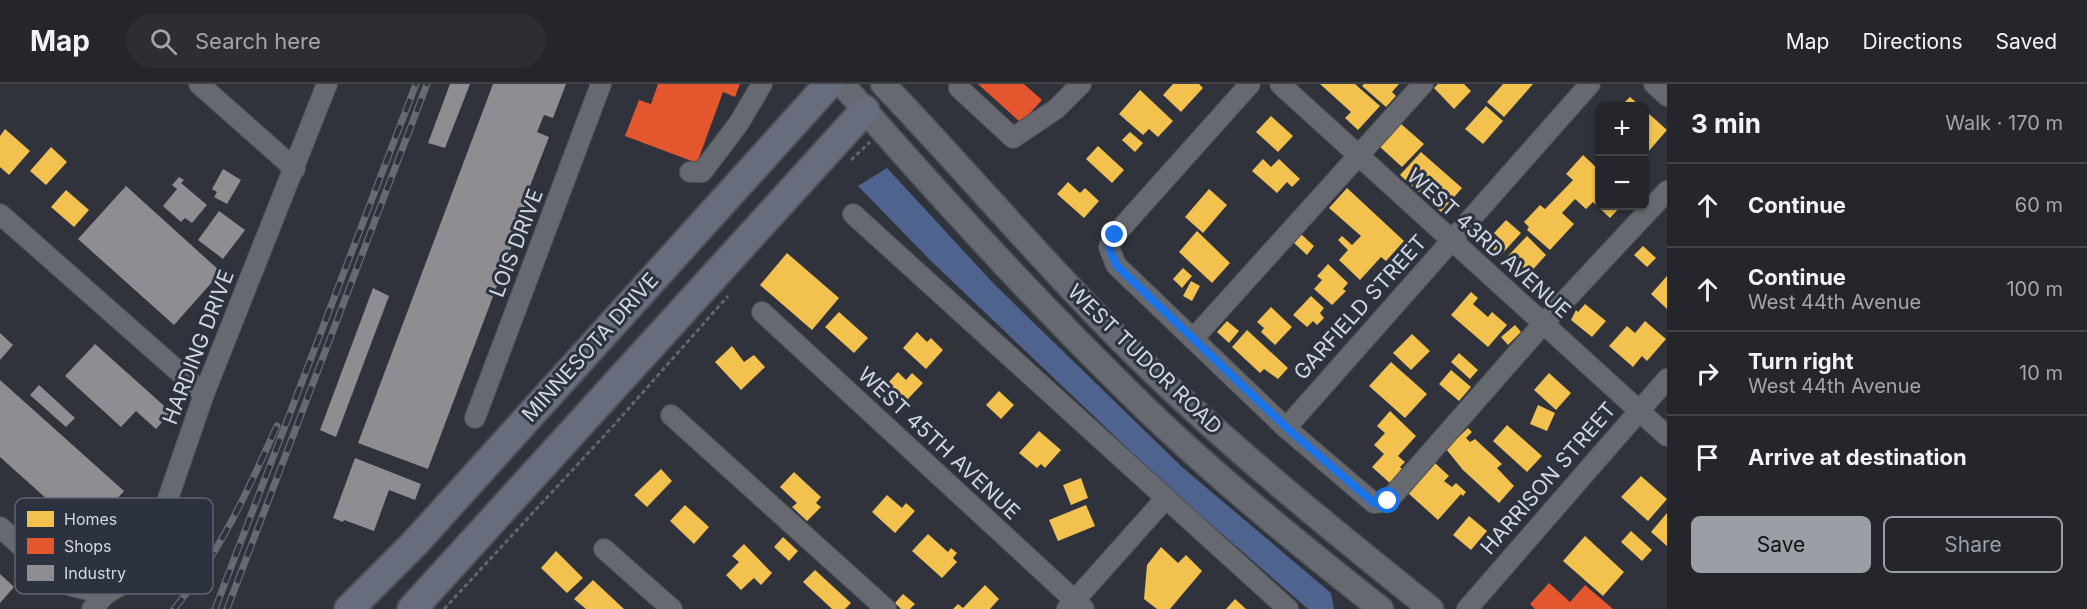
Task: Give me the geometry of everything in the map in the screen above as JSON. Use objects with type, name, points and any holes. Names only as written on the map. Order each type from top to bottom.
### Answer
[{"type":"highway","name":"MINNESOTA DRIVE","points":[[349,609],[415,543],[829,84]]},
{"type":"highway","name":"MINNESOTA DRIVE","points":[[412,609],[865,110]]},
{"type":"main road","name":"WEST TUDOR ROAD","points":[[842,84],[1030,291],[1147,410],[1249,502],[1381,609]]},
{"type":"main road","name":"WEST TUDOR ROAD","points":[[887,85],[1092,311],[1166,383],[1307,509],[1431,609]]},
{"type":"main road","name":"MINNESOTA DRIVE","points":[[865,110],[887,85]]},
{"type":"street","points":[[199,84],[295,170]]},
{"type":"street","name":"HARDING DRIVE","points":[[168,498],[204,393],[295,170],[327,84]]},
{"type":"street","name":"LOIS DRIVE","points":[[475,418],[601,84]]},
{"type":"street","points":[[690,172],[702,172],[740,123],[762,84]]},
{"type":"street","points":[[959,88],[1013,138],[1056,109],[1081,84]]},
{"type":"street","points":[[1250,84],[1115,235],[1109,247],[1116,265],[1287,428],[1374,503],[1388,501],[1543,324],[1667,191]]},
{"type":"street","name":"WEST 43RD AVENUE","points":[[1280,84],[1667,436]]},
{"type":"street","points":[[1193,339],[1423,84]]},
{"type":"street","name":"GARFIELD STREET","points":[[1287,428],[1590,84]]},
{"type":"street","points":[[1654,84],[1667,96]]},
{"type":"street","points":[[0,214],[204,393]]},
{"type":"street","points":[[853,214],[1288,609]]},
{"type":"street","name":"WEST 45TH AVENUE","points":[[762,312],[1075,606]]},
{"type":"street","name":"HARRISON STREET","points":[[1467,609],[1667,379]]},
{"type":"street","points":[[672,415],[886,609]]},
{"type":"street","points":[[1075,606],[1166,498]]},
{"type":"street","points":[[0,527],[15,541]]},
{"type":"street","points":[[604,549],[672,609]]},
{"type":"street","name":"HARDING DRIVE","points":[[92,609],[106,594]]},
{"type":"path","points":[[844,167],[859,155]]},
{"type":"path","points":[[444,609],[614,425],[732,291]]},
{"type":"shaded area","points":[[887,168],[994,284],[1182,467],[1331,593],[1334,609],[1308,609],[1190,506],[929,259],[858,186]]},
{"type":"building: Homes","points":[[1173,84],[1199,84],[1203,88],[1181,112],[1163,95]]},
{"type":"building: Homes","points":[[1320,84],[1355,84],[1380,106],[1358,130],[1345,118],[1351,112]]},
{"type":"building: Homes","points":[[1364,84],[1399,84],[1392,92],[1396,96],[1386,107],[1362,86]]},
{"type":"building: Homes","points":[[1438,84],[1464,84],[1471,91],[1454,109],[1434,88]]},
{"type":"building: Homes","points":[[1503,84],[1533,84],[1504,117],[1487,102]]},
{"type":"building: Homes","points":[[1140,90],[1173,121],[1158,137],[1149,129],[1143,135],[1119,114]]},
{"type":"building: Homes","points":[[1630,97],[1636,102],[1625,102]]},
{"type":"building: Homes","points":[[1486,106],[1503,121],[1483,144],[1465,129]]},
{"type":"building: Homes","points":[[1649,114],[1667,130],[1649,151]]},
{"type":"building: Homes","points":[[1271,116],[1293,136],[1278,152],[1256,132]]},
{"type":"building: Homes","points":[[1400,123],[1424,144],[1402,167],[1379,146]]},
{"type":"building: Homes","points":[[5,129],[30,151],[9,175],[0,167],[0,136]]},
{"type":"building: Homes","points":[[1130,132],[1143,143],[1135,152],[1122,140]]},
{"type":"building: Homes","points":[[1098,146],[1124,170],[1112,183],[1086,159]]},
{"type":"building: Homes","points":[[51,147],[67,162],[46,185],[30,171]]},
{"type":"building: Homes","points":[[1421,152],[1462,188],[1441,212],[1400,175]]},
{"type":"building: Homes","points":[[1583,155],[1595,166],[1595,204],[1593,202],[1586,209],[1575,199],[1562,213],[1574,224],[1550,250],[1527,230],[1529,227],[1524,222],[1540,205],[1545,209],[1573,180],[1566,174]]},
{"type":"building: Homes","points":[[1263,159],[1271,167],[1279,159],[1300,179],[1292,187],[1287,182],[1277,193],[1252,171]]},
{"type":"building: Homes","points":[[1068,182],[1080,193],[1085,188],[1099,201],[1084,218],[1057,194]]},
{"type":"building: Homes","points":[[1347,188],[1404,241],[1386,261],[1381,257],[1360,280],[1339,260],[1348,250],[1338,240],[1342,236],[1352,245],[1361,236],[1329,208]]},
{"type":"building: Homes","points":[[1209,189],[1227,205],[1203,233],[1185,217]]},
{"type":"building: Homes","points":[[66,190],[89,210],[74,227],[51,207]]},
{"type":"building: Homes","points":[[1602,210],[1617,210],[1610,218]]},
{"type":"building: Homes","points":[[1506,220],[1521,233],[1500,256],[1489,245],[1497,236],[1494,233]]},
{"type":"building: Homes","points":[[1197,231],[1230,263],[1212,283],[1179,252]]},
{"type":"building: Homes","points":[[1301,234],[1314,246],[1307,255],[1294,243]]},
{"type":"building: Homes","points":[[1527,236],[1546,255],[1527,276],[1507,257]]},
{"type":"building: Homes","points":[[1643,246],[1656,258],[1647,267],[1634,255]]},
{"type":"building: Homes","points":[[787,253],[839,298],[812,330],[760,285]]},
{"type":"building: Homes","points":[[1328,264],[1348,283],[1343,289],[1346,291],[1332,305],[1314,289],[1322,280],[1317,276]]},
{"type":"building: Homes","points":[[1183,268],[1192,276],[1182,288],[1173,279]]},
{"type":"building: Homes","points":[[1667,276],[1667,309],[1651,294]]},
{"type":"building: Homes","points":[[1191,281],[1200,286],[1192,301],[1183,296]]},
{"type":"building: Homes","points":[[1471,292],[1478,298],[1473,304],[1488,317],[1492,312],[1507,325],[1488,347],[1451,315]]},
{"type":"building: Homes","points":[[1311,296],[1324,308],[1320,313],[1324,318],[1317,325],[1313,321],[1307,327],[1293,315]]},
{"type":"building: Homes","points":[[1585,304],[1606,321],[1592,337],[1571,320],[1576,310],[1578,312]]},
{"type":"building: Homes","points":[[1271,307],[1292,327],[1275,345],[1261,332],[1264,328],[1257,322]]},
{"type":"building: Homes","points":[[839,312],[868,338],[854,353],[825,327]]},
{"type":"building: Homes","points":[[1227,321],[1239,331],[1229,343],[1217,332]]},
{"type":"building: Homes","points":[[1645,321],[1666,339],[1647,361],[1642,356],[1633,367],[1609,346],[1627,326],[1635,333]]},
{"type":"building: Homes","points":[[1515,325],[1521,332],[1508,345],[1501,337]]},
{"type":"building: Homes","points":[[1247,330],[1288,368],[1278,379],[1264,369],[1260,373],[1232,347]]},
{"type":"building: Homes","points":[[917,332],[927,342],[931,338],[943,350],[926,369],[903,348]]},
{"type":"building: Homes","points":[[1412,334],[1430,351],[1411,370],[1393,353]]},
{"type":"building: Homes","points":[[732,346],[744,362],[754,355],[765,367],[741,390],[715,362]]},
{"type":"building: Homes","points":[[1459,353],[1478,370],[1470,379],[1451,362]]},
{"type":"building: Homes","points":[[1391,362],[1427,394],[1405,418],[1369,386]]},
{"type":"building: Homes","points":[[1451,370],[1471,387],[1459,401],[1439,384]]},
{"type":"building: Homes","points":[[898,372],[906,380],[912,373],[923,383],[907,400],[888,383]]},
{"type":"building: Homes","points":[[1549,373],[1571,393],[1556,410],[1534,390]]},
{"type":"building: Homes","points":[[999,391],[1014,405],[1001,419],[986,405]]},
{"type":"building: Homes","points":[[1538,405],[1555,413],[1547,431],[1530,424]]},
{"type":"building: Homes","points":[[1390,411],[1416,436],[1398,456],[1405,462],[1400,467],[1403,470],[1391,484],[1372,467],[1384,454],[1374,445],[1385,433],[1377,426]]},
{"type":"building: Homes","points":[[1507,425],[1542,456],[1527,472],[1493,441]]},
{"type":"building: Homes","points":[[1468,428],[1472,432],[1466,438],[1470,442],[1475,439],[1502,464],[1497,468],[1514,486],[1499,503],[1463,470],[1446,449]]},
{"type":"building: Homes","points":[[1039,431],[1061,450],[1045,468],[1041,464],[1037,468],[1019,453]]},
{"type":"building: Homes","points":[[1435,463],[1449,476],[1444,481],[1452,487],[1456,483],[1466,492],[1463,496],[1461,494],[1438,520],[1408,493]]},
{"type":"building: Homes","points":[[661,469],[672,481],[647,507],[634,495]]},
{"type":"building: Homes","points":[[794,472],[821,497],[816,503],[821,507],[807,521],[792,507],[797,503],[780,487]]},
{"type":"building: Homes","points":[[1641,476],[1667,499],[1648,521],[1621,497]]},
{"type":"building: Homes","points":[[1081,478],[1088,498],[1071,505],[1063,485]]},
{"type":"building: Homes","points":[[887,495],[902,508],[906,503],[915,511],[895,533],[872,512]]},
{"type":"building: Homes","points":[[685,505],[709,527],[694,544],[670,521]]},
{"type":"building: Homes","points":[[1086,505],[1095,526],[1058,541],[1049,520]]},
{"type":"building: Homes","points":[[1667,513],[1667,546],[1651,532]]},
{"type":"building: Homes","points":[[1469,516],[1487,531],[1471,550],[1453,535]]},
{"type":"building: Homes","points":[[1631,531],[1652,550],[1642,561],[1621,542]]},
{"type":"building: Homes","points":[[928,534],[948,552],[951,548],[957,553],[953,558],[957,562],[942,578],[912,551]]},
{"type":"building: Homes","points":[[1585,536],[1624,572],[1603,596],[1563,561]]},
{"type":"building: Homes","points":[[783,537],[798,551],[789,561],[774,547]]},
{"type":"building: Homes","points":[[744,544],[772,573],[761,585],[754,578],[741,590],[726,575],[739,562],[732,556]]},
{"type":"building: Homes","points":[[1161,547],[1178,563],[1186,555],[1202,571],[1170,609],[1157,609],[1144,599],[1147,565]]},
{"type":"building: Homes","points":[[556,551],[583,578],[567,593],[541,568]]},
{"type":"building: Homes","points":[[815,570],[851,603],[845,609],[832,609],[803,582]]},
{"type":"building: Homes","points":[[593,580],[624,609],[586,609],[574,599]]},
{"type":"building: Homes","points":[[985,585],[999,599],[990,609],[953,609],[958,604],[963,608]]},
{"type":"building: Homes","points":[[903,594],[915,604],[910,609],[901,609],[895,603]]},
{"type":"building: Homes","points":[[1235,599],[1246,609],[1226,609]]},
{"type":"building: Shops","points":[[658,84],[740,84],[735,97],[723,92],[697,163],[625,136],[639,100],[651,104]]},
{"type":"building: Shops","points":[[978,84],[1024,84],[1042,100],[1021,123]]},
{"type":"building: Shops","points":[[1549,583],[1570,602],[1585,585],[1613,609],[1535,609],[1530,604]]},
{"type":"building: Industry","points":[[450,84],[470,84],[445,148],[428,143]]},
{"type":"building: Industry","points":[[493,84],[566,84],[553,118],[544,115],[537,132],[549,137],[523,204],[527,206],[428,469],[358,443]]},
{"type":"building: Industry","points":[[223,169],[241,180],[227,204],[214,197],[217,192],[212,189]]},
{"type":"building: Industry","points":[[179,177],[184,180],[181,183],[207,205],[192,223],[185,218],[181,222],[163,206],[177,189],[172,185]]},
{"type":"building: Industry","points":[[126,186],[221,272],[174,325],[78,239]]},
{"type":"building: Industry","points":[[219,211],[245,230],[223,259],[198,240]]},
{"type":"building: Industry","points":[[373,288],[389,296],[336,437],[320,430]]},
{"type":"building: Industry","points":[[0,333],[13,345],[0,360]]},
{"type":"building: Industry","points":[[95,344],[171,412],[156,429],[136,411],[121,427],[65,376]]},
{"type":"building: Industry","points":[[0,380],[124,491],[118,498],[46,498],[0,457]]},
{"type":"building: Industry","points":[[39,385],[75,418],[66,427],[30,395]]},
{"type":"building: Industry","points":[[355,458],[421,484],[415,500],[389,490],[374,531],[333,518]]},
{"type":"building: Industry","points":[[0,574],[14,587],[0,603]]},
{"type":"railway","points":[[215,609],[416,84]]},
{"type":"railway","points":[[227,609],[427,84]]},
{"type":"railway","points":[[213,554],[244,498],[277,426]]},
{"type":"railway","points":[[174,609],[185,594]]},
{"type":"route","points":[[1115,235],[1109,247],[1116,265],[1287,428],[1374,503],[1388,501]]}]
